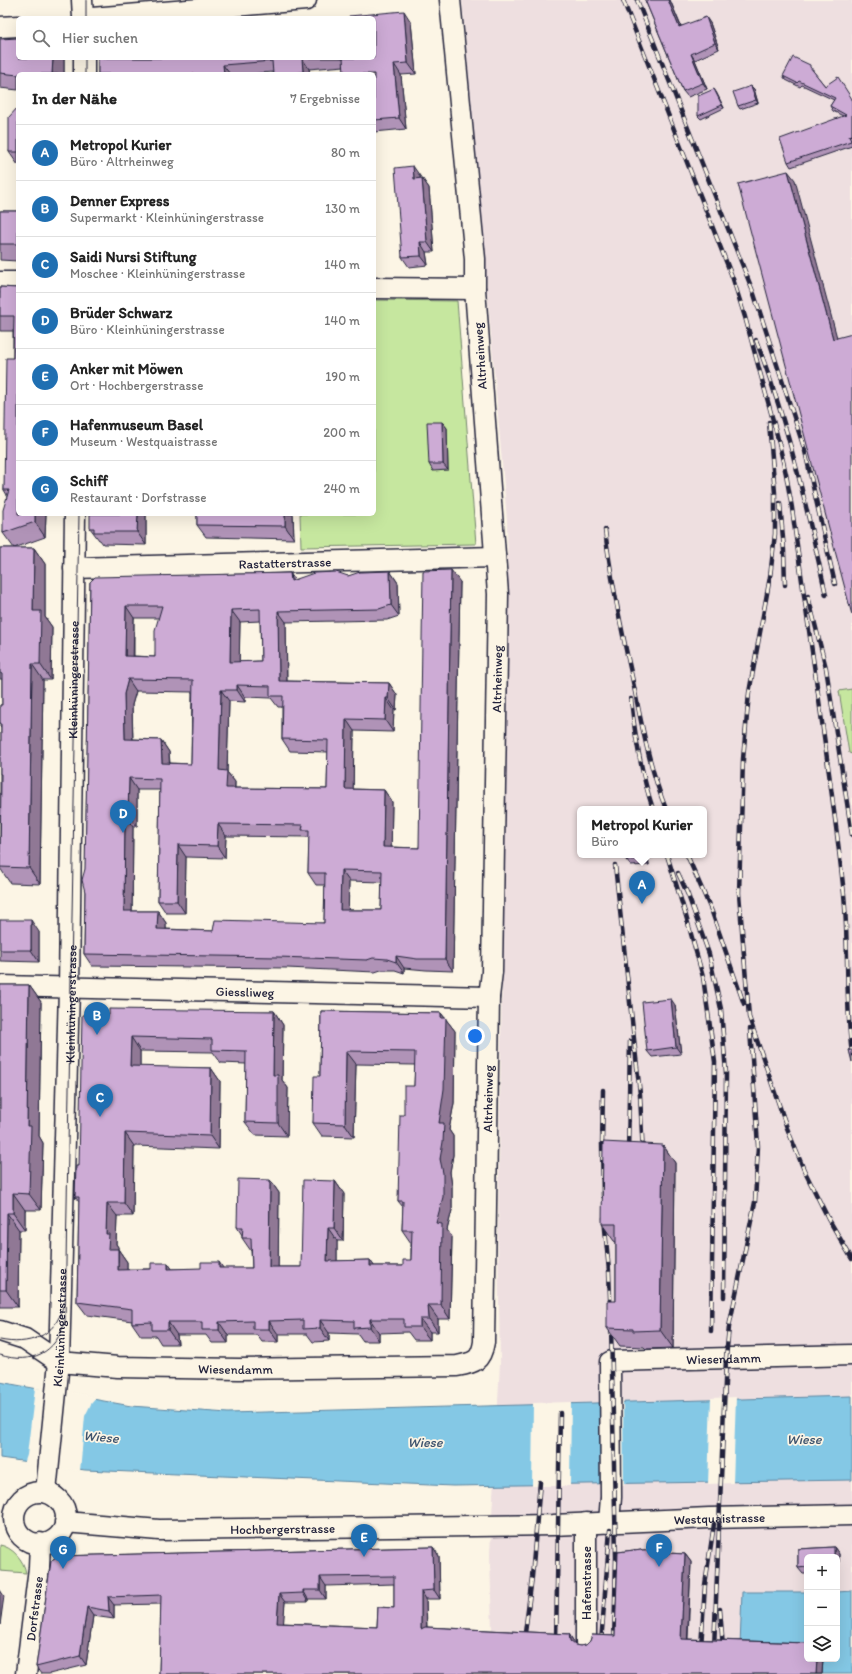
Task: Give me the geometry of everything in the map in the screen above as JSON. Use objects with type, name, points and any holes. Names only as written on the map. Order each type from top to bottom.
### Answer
[{"type":"street","points":[[82,0],[83,16]]},
{"type":"street","points":[[116,16],[306,0]]},
{"type":"street","name":"Altrheinweg","points":[[450,0],[474,259],[474,289],[498,594],[492,972],[489,997],[484,1342],[482,1351],[478,1358]]},
{"type":"street","points":[[0,27],[16,26]]},
{"type":"street","points":[[84,60],[84,72]]},
{"type":"street","points":[[0,282],[16,282]]},
{"type":"street","points":[[376,288],[474,289]]},
{"type":"street","name":"Kleinhüningerstrasse","points":[[47,1487],[59,1371],[69,989],[76,516]]},
{"type":"street","name":"Rastatterstrasse","points":[[74,568],[495,557]]},
{"type":"street","name":"Giessliweg","points":[[0,986],[69,989],[489,997]]},
{"type":"street","name":"Wiesendamm","points":[[0,1331],[25,1339],[59,1371],[118,1367],[239,1369],[457,1366],[470,1363],[478,1358]]},
{"type":"street","name":"Wiesendamm","points":[[609,1523],[611,1497],[610,1362],[852,1355]]},
{"type":"street","points":[[47,1487],[60,1500],[66,1515],[65,1522],[59,1535],[47,1542],[40,1543],[26,1539],[7,1519],[26,1496],[39,1492],[47,1487]]},
{"type":"street","name":"Westquaistrasse","points":[[586,1523],[709,1518],[852,1515]]},
{"type":"street","name":"Hochbergerstrasse","points":[[65,1522],[159,1530],[586,1523]]},
{"type":"street","name":"Hafenstrasse","points":[[586,1523],[586,1643]]},
{"type":"street","name":"Dorfstrasse","points":[[26,1674],[39,1568],[40,1543]]},
{"type":"shaded area","points":[[462,0],[852,0],[852,1674],[490,1674],[492,1632],[490,1554],[500,1363],[498,1241],[508,585],[507,520]]},
{"type":"green space","points":[[376,300],[457,301],[476,544],[301,547],[300,516],[376,516]]},
{"type":"green space","points":[[852,689],[852,754],[849,753],[839,691]]},
{"type":"green space","points":[[0,1545],[9,1548],[17,1555],[23,1563],[26,1573],[0,1571]]},
{"type":"water","name":"Wiese","points":[[0,1382],[131,1406],[228,1413],[852,1396],[852,1480],[453,1486],[85,1470],[0,1458]]},
{"type":"water","points":[[852,1591],[852,1674],[739,1674],[742,1592],[804,1592],[804,1662],[840,1662],[840,1592]]},
{"type":"pier","points":[[35,1388],[54,1389],[97,1397],[91,1404],[85,1416],[80,1471],[24,1464],[27,1455]]},
{"type":"pier","points":[[736,1397],[733,1483],[708,1484],[711,1398]]},
{"type":"pier","points":[[623,1400],[624,1485],[601,1485],[599,1401]]},
{"type":"pier","points":[[571,1402],[570,1486],[532,1486],[533,1403]]},
{"type":"building","points":[[645,0],[668,0],[679,27],[706,17],[715,43],[691,54],[703,83],[683,91]]},
{"type":"building","points":[[404,11],[408,63],[394,64],[399,118],[376,120],[376,72],[344,72],[343,60],[376,60],[376,16],[349,16]]},
{"type":"building","points":[[16,38],[16,60],[53,60],[52,72],[16,72],[16,75],[0,73],[0,39]]},
{"type":"building","points":[[793,57],[810,65],[825,86],[838,77],[852,99],[852,135],[849,136],[851,141],[788,162],[780,139],[846,115],[830,106],[835,98],[799,81],[797,83],[783,76]]},
{"type":"building","points":[[98,60],[302,60],[303,72],[273,72],[272,61],[223,65],[224,72],[98,72]]},
{"type":"building","points":[[751,86],[756,100],[738,106],[733,92]]},
{"type":"building","points":[[714,89],[722,105],[698,116],[698,96]]},
{"type":"building","points":[[16,109],[16,152],[9,152],[9,117]]},
{"type":"building","points":[[413,166],[414,179],[422,178],[427,242],[420,242],[421,256],[402,257],[395,168]]},
{"type":"building","points":[[788,171],[833,339],[852,334],[852,615],[738,184]]},
{"type":"building","points":[[0,211],[16,211],[16,244],[0,244]]},
{"type":"building","points":[[0,287],[16,288],[16,516],[35,516],[35,522],[3,533],[3,510],[9,490],[4,490],[6,358],[13,358],[14,316],[0,316]]},
{"type":"building","points":[[427,422],[442,422],[443,464],[429,464]]},
{"type":"building","points":[[90,516],[138,516],[137,532],[94,532],[94,528],[90,528]]},
{"type":"building","points":[[197,516],[285,516],[285,526],[197,525]]},
{"type":"building","points":[[0,548],[34,548],[33,611],[41,611],[40,664],[32,664],[29,868],[0,867],[0,705],[2,705],[2,674],[0,673]]},
{"type":"building","points":[[451,570],[445,959],[417,959],[396,956],[396,962],[387,959],[373,958],[367,960],[84,954],[85,892],[82,880],[85,869],[90,582],[95,577],[290,573],[291,581],[314,573],[336,572],[348,576],[360,572],[390,571],[391,605],[379,609],[278,611],[279,681],[389,683],[388,698],[386,698],[385,720],[346,719],[345,789],[384,790],[383,847],[419,848],[423,571]],"holes":[[[126,606],[162,606],[155,630],[155,657],[125,656]],[[260,609],[261,661],[230,662],[231,610]],[[128,679],[193,680],[191,764],[162,763],[161,740],[125,739],[124,694]],[[237,685],[270,686],[270,696],[283,696],[282,739],[328,740],[327,789],[226,788],[227,771],[219,770],[221,690],[237,690]],[[129,778],[160,779],[158,901],[177,901],[178,845],[217,846],[218,824],[303,825],[302,830],[309,830],[308,873],[325,873],[324,923],[215,920],[213,931],[157,929],[158,911],[124,911],[125,814],[128,815]],[[341,870],[382,871],[381,910],[340,910]]]},
{"type":"building","points":[[626,858],[644,858],[626,860]]},
{"type":"building","points":[[0,920],[31,920],[31,950],[0,950]]},
{"type":"building","points":[[0,985],[29,985],[27,1126],[31,1126],[29,1194],[13,1193],[13,1213],[7,1213],[6,1290],[0,1290]]},
{"type":"building","points":[[671,999],[676,1047],[647,1051],[642,1002]]},
{"type":"building","points":[[109,1009],[274,1011],[273,1075],[278,1075],[278,1123],[245,1122],[246,1051],[212,1050],[212,1039],[131,1037],[130,1066],[211,1068],[210,1136],[125,1133],[124,1203],[107,1203],[106,1234],[109,1234],[108,1249],[118,1249],[118,1270],[151,1269],[151,1263],[168,1263],[168,1269],[201,1268],[201,1262],[219,1262],[219,1268],[252,1268],[251,1238],[242,1238],[243,1227],[237,1227],[238,1179],[270,1180],[269,1267],[301,1267],[303,1180],[335,1181],[334,1228],[328,1228],[327,1261],[370,1260],[370,1266],[403,1266],[403,1260],[411,1260],[412,1230],[402,1230],[403,1201],[398,1201],[400,1115],[404,1115],[404,1086],[414,1086],[415,1052],[346,1051],[345,1124],[313,1123],[314,1076],[320,1076],[321,1011],[441,1013],[441,1018],[446,1018],[444,1089],[439,1123],[444,1123],[440,1159],[443,1173],[443,1197],[436,1223],[442,1224],[441,1305],[428,1305],[429,1319],[420,1319],[420,1327],[404,1327],[404,1319],[370,1319],[370,1327],[354,1328],[354,1321],[320,1320],[320,1328],[303,1329],[303,1320],[269,1321],[269,1329],[253,1329],[253,1321],[219,1322],[219,1330],[202,1330],[202,1322],[168,1322],[168,1330],[152,1330],[152,1322],[132,1323],[132,1309],[77,1302],[79,1197],[75,1197],[76,1166],[79,1166],[82,1015],[109,1015]]},
{"type":"building","points":[[849,1050],[852,1050],[852,1062]]},
{"type":"building","points":[[603,1142],[663,1145],[660,1330],[633,1331],[633,1329],[607,1328],[607,1301],[616,1301],[616,1224],[602,1224]]},
{"type":"building","points":[[433,1547],[434,1590],[421,1591],[421,1629],[425,1627],[569,1634],[570,1641],[575,1645],[580,1646],[586,1645],[590,1641],[592,1635],[615,1636],[618,1552],[634,1550],[667,1550],[667,1553],[685,1554],[681,1639],[804,1643],[804,1662],[817,1662],[816,1674],[159,1674],[161,1595],[108,1597],[109,1611],[87,1607],[80,1656],[36,1667],[51,1561],[57,1556]],"holes":[[[394,1576],[394,1608],[378,1607],[377,1627],[277,1623],[279,1594],[303,1593],[303,1590],[320,1590],[320,1577]]]},
{"type":"building","points":[[834,1547],[834,1554],[804,1554],[804,1567],[798,1568],[798,1549]]},
{"type":"tram line","points":[[86,0],[86,16]]},
{"type":"tram line","points":[[85,60],[85,72]]},
{"type":"tram line","points":[[0,1355],[12,1358],[22,1358],[41,1354],[56,1341],[65,1321],[79,516]]},
{"type":"tram line","points":[[0,1340],[21,1342],[39,1337],[54,1325],[63,1306]]},
{"type":"railway","points":[[623,0],[733,279],[745,317],[786,474],[826,749],[844,894],[848,1014],[852,1054]]},
{"type":"railway","points":[[637,0],[754,294],[805,451],[835,584]]},
{"type":"railway","points":[[756,340],[778,403],[796,466],[826,595]]},
{"type":"railway","points":[[769,422],[775,493],[775,534],[770,577],[749,693],[743,759],[739,893],[749,1017],[787,1128],[804,1170],[828,1218],[852,1259]]},
{"type":"railway","points":[[780,503],[785,585]]},
{"type":"railway","points":[[605,530],[610,567],[642,727],[650,760],[665,806]]},
{"type":"railway","points":[[808,596],[826,668],[852,835]]},
{"type":"railway","points":[[631,699],[639,755],[652,806]]},
{"type":"railway","points":[[668,858],[703,977],[715,1062],[711,1331]]},
{"type":"railway","points":[[688,858],[712,912],[744,1004]]},
{"type":"railway","points":[[615,865],[640,1094],[643,1155]]},
{"type":"railway","points":[[678,873],[688,895],[709,954],[721,1009],[726,1073],[724,1297]]},
{"type":"railway","points":[[714,1648],[726,1358],[729,1327],[755,1202],[758,1146],[750,1029]]},
{"type":"railway","points":[[628,1155],[630,1041]]},
{"type":"railway","points":[[603,1090],[603,1196]]},
{"type":"railway","points":[[604,1218],[609,1271],[611,1325],[616,1557],[614,1644]]},
{"type":"railway","points":[[556,1642],[560,1413]]},
{"type":"railway","points":[[524,1641],[532,1577],[540,1482]]},
{"type":"railway","points":[[701,1648],[705,1585],[714,1524]]},
{"type":"railway","points":[[601,1643],[610,1530]]},
{"type":"railway","points":[[720,1609],[723,1648]]},
{"type":"place","name":"Brüder Schwarz","points":[[123,833]]},
{"type":"place","name":"Metropol Kurier","points":[[642,904]]},
{"type":"place","name":"Denner Express","points":[[97,1035]]},
{"type":"place","name":"Saidi Nursi Stiftung","points":[[100,1117]]},
{"type":"place","name":"Anker mit Möwen","points":[[364,1557]]},
{"type":"place","name":"Hafenmuseum Basel","points":[[659,1567]]},
{"type":"place","name":"Schiff","points":[[63,1569]]}]
